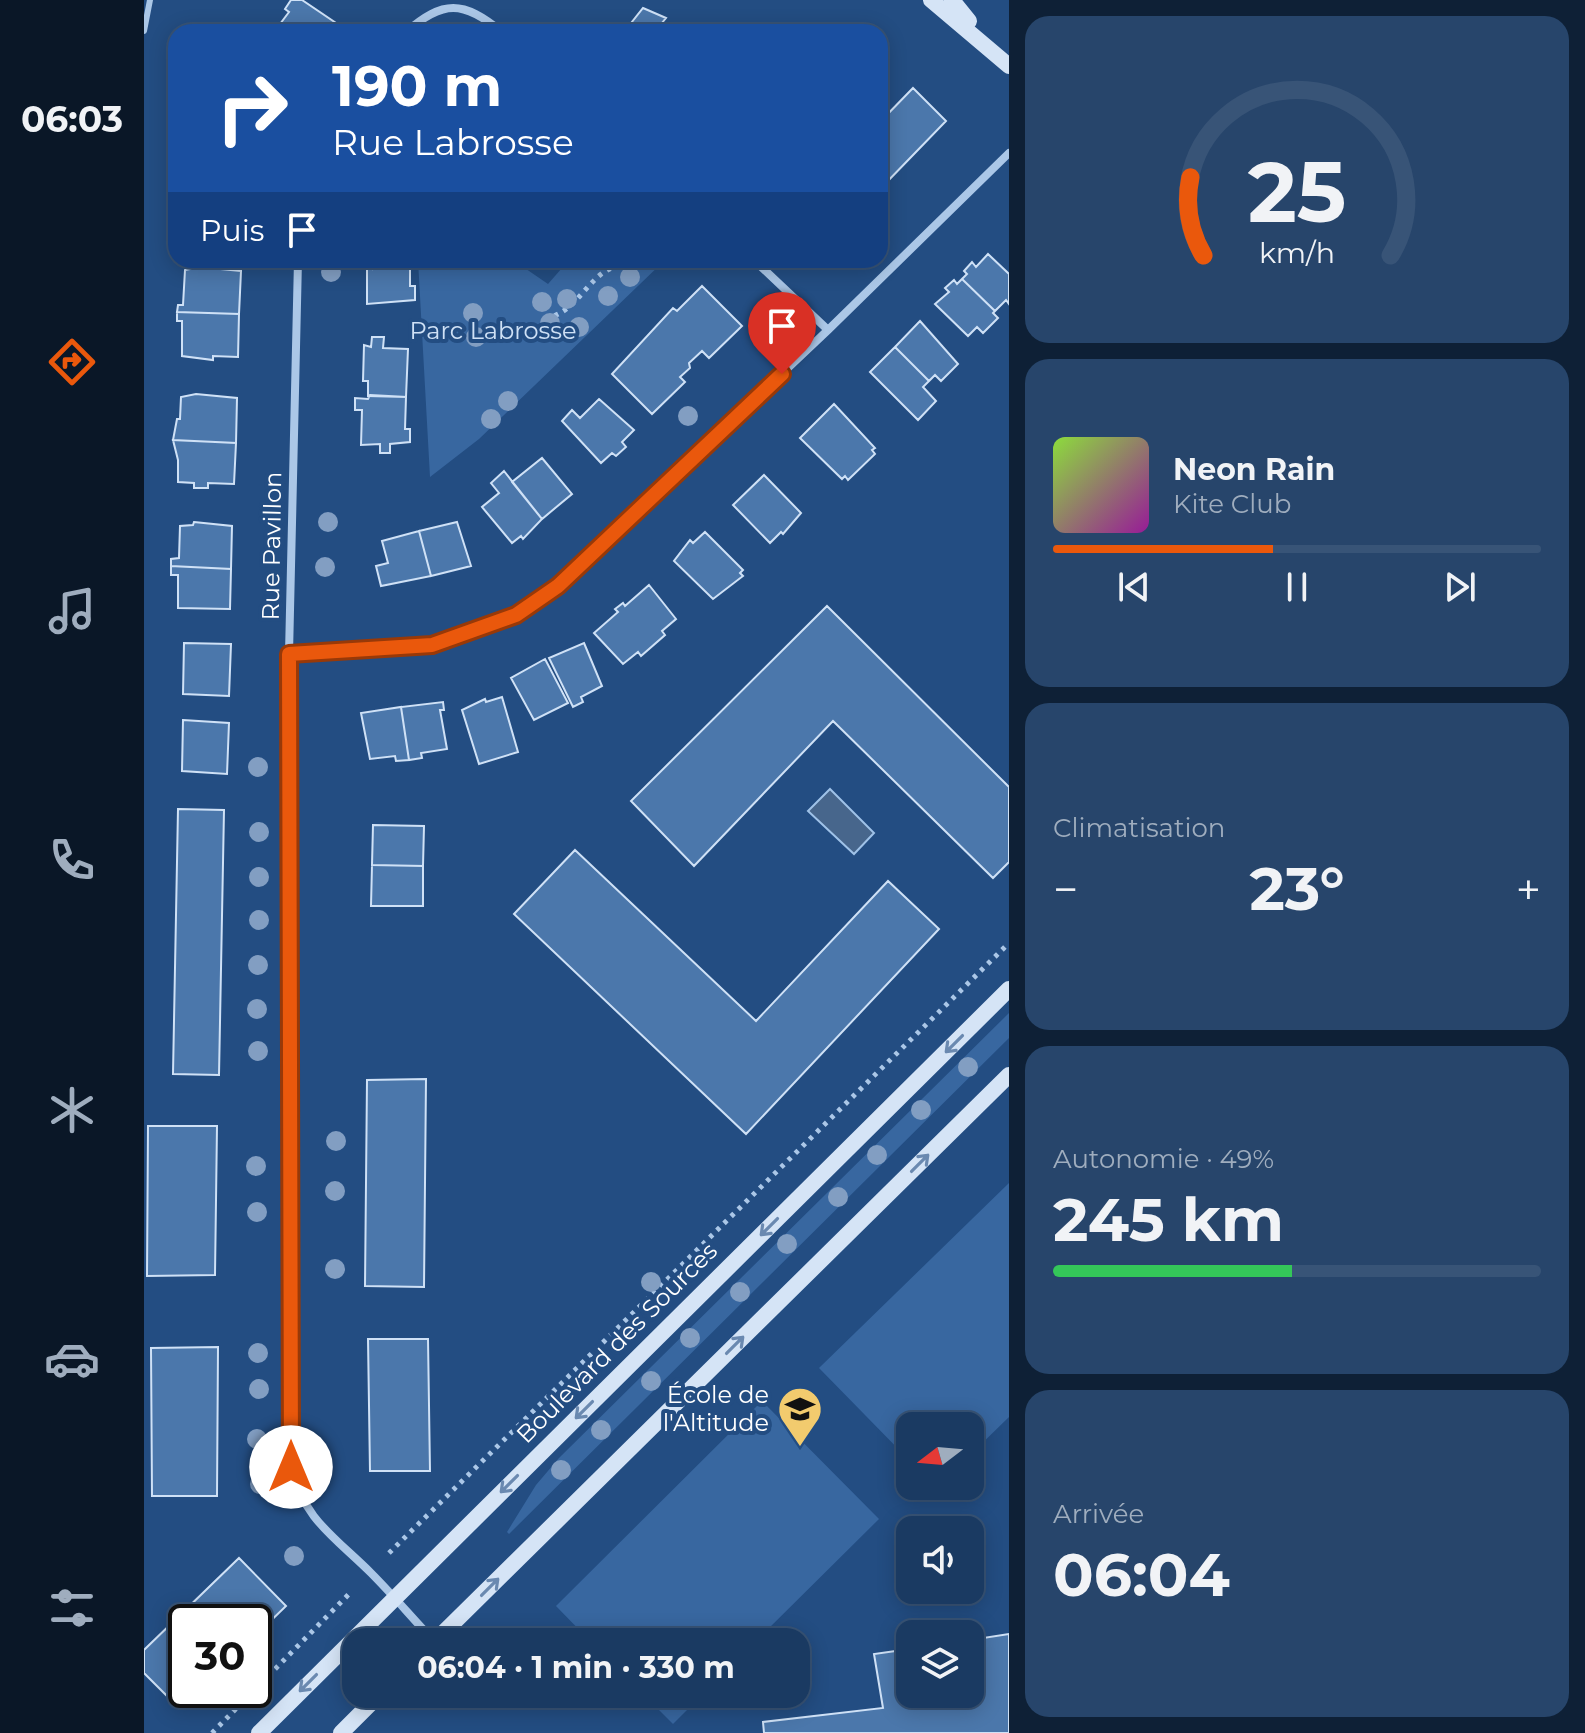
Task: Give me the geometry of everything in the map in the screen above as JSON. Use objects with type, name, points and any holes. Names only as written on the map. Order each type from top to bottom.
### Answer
[{"type":"street","points":[[931,0],[990,47]]},
{"type":"street","points":[[952,0],[1009,66]]},
{"type":"street","points":[[412,24],[421,12],[443,1],[467,2],[493,24]]},
{"type":"street","points":[[289,654],[432,645],[516,615],[558,586],[1009,153]]},
{"type":"street","name":"Rue Pavillon","points":[[298,268],[289,654],[291,1467],[297,1494],[314,1519],[421,1628]]},
{"type":"street","points":[[762,268],[828,330]]},
{"type":"street","name":"Boulevard des Sources","points":[[259,1733],[1009,989]]},
{"type":"street","points":[[448,1628],[1009,1075]]},
{"type":"street","points":[[341,1733],[366,1708]]},
{"type":"lane","points":[[144,31],[150,0]]},
{"type":"path","points":[[545,319],[560,315],[579,301],[604,271],[611,268]]},
{"type":"path","name":"Boulevard des Sources","points":[[389,1553],[1009,943]]},
{"type":"path","points":[[212,1733],[350,1593]]},
{"type":"green space","name":"Parc Labrosse","points":[[418,268],[525,268],[548,284],[562,268],[657,268],[479,439],[430,477]]},
{"type":"green space","points":[[1009,1013],[1009,1038],[509,1534],[507,1532],[536,1485],[559,1458]]},
{"type":"green space","points":[[1009,1183],[1009,1417],[984,1441],[984,1412],[896,1412],[896,1447],[819,1368]]},
{"type":"green space","points":[[762,1401],[879,1519],[769,1628],[577,1628],[556,1606]]},
{"type":"green space","points":[[657,1708],[689,1708],[673,1724]]},
{"type":"shaded area","points":[[830,789],[874,833],[854,854],[808,811]]},
{"type":"building","points":[[291,0],[302,0],[336,23],[280,24],[289,12],[285,9]]},
{"type":"building","points":[[643,8],[666,18],[663,24],[630,24]]},
{"type":"building","points":[[913,88],[946,121],[888,181],[888,114]]},
{"type":"building","points":[[988,254],[1009,274],[1009,304],[1006,300],[995,311],[962,279],[972,262],[976,267]]},
{"type":"building","points":[[210,268],[241,271],[239,314],[177,312],[178,305],[183,305],[185,270]]},
{"type":"building","points":[[367,268],[410,268],[410,286],[415,286],[415,300],[367,304]]},
{"type":"building","points":[[962,279],[995,311],[993,313],[998,318],[983,333],[977,327],[968,336],[935,304],[949,292],[945,288],[954,280],[957,284]]},
{"type":"building","points":[[702,286],[742,326],[709,358],[702,351],[689,363],[690,368],[680,377],[685,382],[652,414],[612,374],[673,308],[677,311]]},
{"type":"building","points":[[177,312],[239,314],[238,357],[213,356],[213,360],[182,356],[182,321],[177,321]]},
{"type":"building","points":[[920,321],[958,364],[941,381],[935,375],[929,381],[895,347]]},
{"type":"building","points":[[372,337],[384,337],[383,348],[408,349],[406,397],[368,396],[368,381],[363,381],[364,345],[371,347]]},
{"type":"building","points":[[895,347],[929,381],[923,387],[936,401],[918,420],[870,372]]},
{"type":"building","points":[[196,394],[237,398],[236,443],[173,440],[177,419],[180,419],[181,397]]},
{"type":"building","points":[[370,395],[406,397],[405,429],[410,429],[410,442],[390,444],[390,453],[380,453],[380,444],[361,445],[362,410],[355,410],[355,398],[368,399]]},
{"type":"building","points":[[599,399],[634,430],[622,442],[626,447],[616,456],[612,453],[601,463],[562,421],[572,410],[580,418]]},
{"type":"building","points":[[834,404],[875,448],[872,450],[875,454],[848,480],[845,476],[842,479],[800,438]]},
{"type":"building","points":[[173,440],[236,443],[234,484],[208,483],[208,488],[194,488],[194,483],[178,482],[178,460]]},
{"type":"building","points":[[542,458],[572,494],[542,519],[512,482]]},
{"type":"building","points":[[504,471],[542,519],[523,539],[521,536],[512,543],[482,507],[499,493],[491,483]]},
{"type":"building","points":[[764,475],[801,513],[783,534],[781,532],[770,543],[733,505]]},
{"type":"building","points":[[194,522],[232,526],[231,569],[171,566],[171,559],[179,558],[180,526],[193,525]]},
{"type":"building","points":[[457,522],[471,566],[431,576],[419,531]]},
{"type":"building","points":[[419,531],[431,576],[381,586],[376,566],[388,563],[382,541]]},
{"type":"building","points":[[705,532],[743,570],[740,573],[743,576],[713,599],[674,561],[690,540],[693,543]]},
{"type":"building","points":[[171,566],[231,569],[230,609],[178,608],[178,575],[171,575]]},
{"type":"building","points":[[649,585],[676,619],[662,631],[665,635],[641,656],[638,652],[623,664],[594,633],[618,612],[615,609],[623,603],[625,606]]},
{"type":"building","points":[[827,606],[1009,787],[1009,862],[993,878],[833,721],[694,866],[631,801]]},
{"type":"building","points":[[184,643],[231,644],[229,696],[183,694]]},
{"type":"building","points":[[584,643],[602,686],[581,697],[583,702],[573,707],[549,658]]},
{"type":"building","points":[[545,659],[568,703],[534,720],[511,678]]},
{"type":"building","points":[[502,697],[518,752],[479,764],[462,710],[485,699],[486,702]]},
{"type":"building","points":[[443,702],[444,710],[440,710],[447,749],[421,753],[422,758],[409,760],[401,707]]},
{"type":"building","points":[[401,707],[409,760],[396,761],[395,756],[370,759],[361,713]]},
{"type":"building","points":[[183,720],[229,723],[227,774],[182,771]]},
{"type":"building","points":[[178,809],[224,810],[219,1075],[173,1074]]},
{"type":"building","points":[[373,825],[424,826],[423,866],[372,865]]},
{"type":"building","points":[[575,850],[756,1021],[888,881],[939,929],[746,1134],[514,914]]},
{"type":"building","points":[[372,865],[423,866],[423,906],[371,906]]},
{"type":"building","points":[[426,1079],[424,1287],[365,1286],[367,1080]]},
{"type":"building","points":[[148,1126],[217,1126],[215,1275],[147,1276]]},
{"type":"building","points":[[368,1339],[428,1339],[430,1471],[370,1471]]},
{"type":"building","points":[[218,1347],[217,1496],[152,1496],[151,1348]]},
{"type":"building","points":[[239,1558],[286,1606],[272,1620],[272,1604],[192,1604]]},
{"type":"building","points":[[168,1627],[168,1697],[144,1673],[144,1650]]},
{"type":"building","points":[[1009,1634],[1009,1733],[764,1733],[763,1722],[883,1708],[874,1654],[896,1651],[896,1708],[984,1708],[984,1638]]},
{"type":"building","points":[[1009,1634],[1009,1733],[764,1733],[763,1722],[883,1708],[874,1654],[896,1651],[896,1708],[984,1708],[984,1638]]},
{"type":"place","name":"École de l'Altitude","points":[[800,1448]]},
{"type":"route","points":[[291,1467],[289,654],[432,645],[516,615],[558,586],[782,374]]}]
